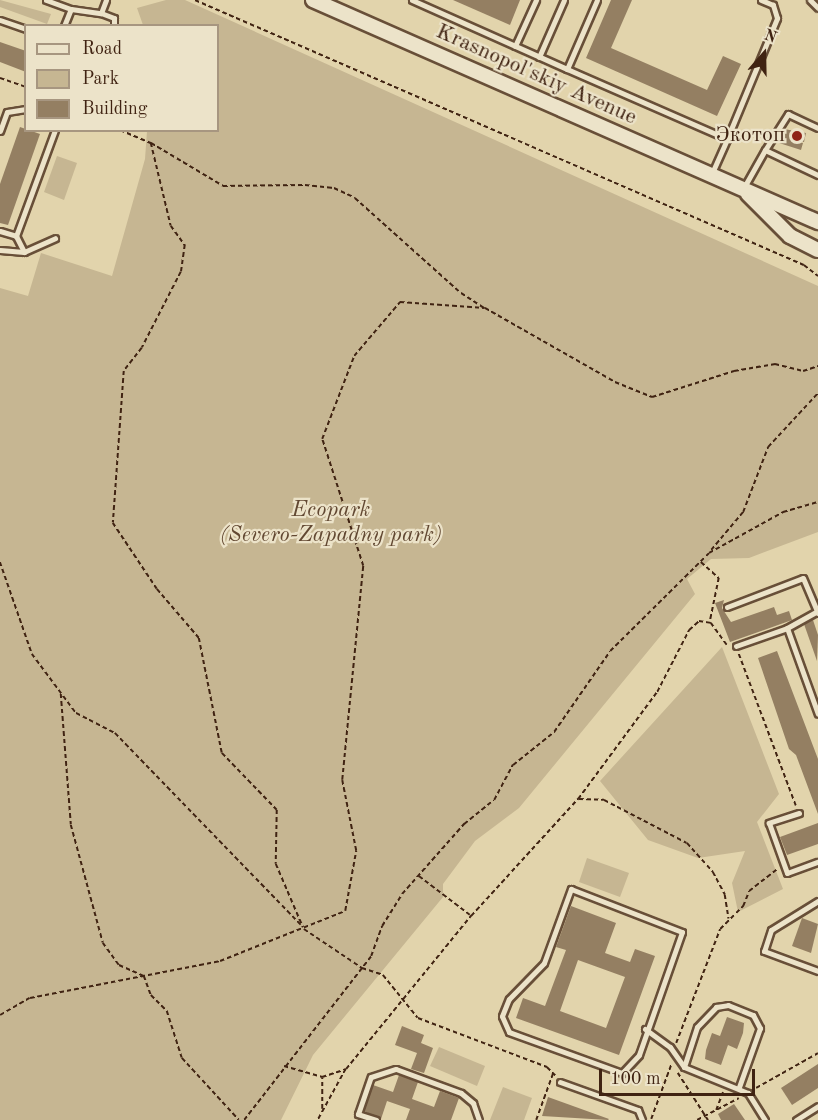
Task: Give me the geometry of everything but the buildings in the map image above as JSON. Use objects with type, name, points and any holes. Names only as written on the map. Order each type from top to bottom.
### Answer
[{"type":"street","name":"Krasnopol'skiy Avenue","points":[[317,1],[818,222]]},
{"type":"street","points":[[743,189],[779,227],[818,250]]},
{"type":"lane","points":[[46,0],[71,9],[101,13],[114,18],[114,24]]},
{"type":"lane","points":[[101,13],[106,0]]},
{"type":"lane","points":[[412,0],[727,139]]},
{"type":"lane","points":[[515,46],[536,0]]},
{"type":"lane","points":[[539,57],[564,0]]},
{"type":"lane","points":[[567,69],[597,0]]},
{"type":"lane","points":[[711,175],[777,18],[773,5],[761,0]]},
{"type":"lane","points":[[810,0],[818,8]]},
{"type":"lane","points":[[65,24],[71,9]]},
{"type":"lane","points":[[0,20],[24,28]]},
{"type":"lane","points":[[0,131],[7,112],[24,109]]},
{"type":"lane","points":[[743,189],[788,114],[818,128]]},
{"type":"lane","points":[[16,236],[54,132]]},
{"type":"lane","points":[[765,150],[818,175]]},
{"type":"lane","points":[[0,231],[16,236],[24,252]]},
{"type":"lane","points":[[0,250],[24,252],[55,238]]},
{"type":"lane","points":[[727,607],[803,578],[816,603],[818,612],[787,628],[736,646]]},
{"type":"lane","points":[[787,628],[818,714]]},
{"type":"lane","points":[[799,813],[769,823],[787,873],[818,862]]},
{"type":"lane","points":[[571,890],[682,932],[645,1029],[639,1055],[622,1073],[509,1032],[502,1016],[509,999],[544,963],[571,890]]},
{"type":"lane","points":[[818,901],[771,930],[764,951],[818,971]]},
{"type":"lane","points":[[684,1067],[706,1015],[728,1005],[745,1011],[759,1020],[760,1028],[739,1087]]},
{"type":"lane","points":[[645,1029],[674,1052],[684,1067],[739,1087],[748,1093],[765,1120]]},
{"type":"lane","points":[[376,1120],[358,1114],[372,1077],[396,1069],[461,1093],[473,1103],[479,1120]]},
{"type":"lane","points":[[560,1082],[639,1110],[642,1120]]},
{"type":"lane","points":[[796,1120],[818,1106]]},
{"type":"path","points":[[195,0],[804,265],[818,276]]},
{"type":"path","points":[[0,78],[24,86]]},
{"type":"path","points":[[125,132],[151,143],[223,186],[305,185],[334,188],[355,198],[461,293],[485,309],[615,382],[652,397],[734,370],[775,364],[803,371],[818,366]]},
{"type":"path","points":[[151,143],[171,226],[185,245],[181,272],[142,348],[124,371],[113,523],[157,589],[199,638],[222,753],[277,810],[276,864],[303,928]]},
{"type":"path","points":[[0,1015],[30,999],[220,961],[345,911],[356,851],[342,780],[363,566],[322,439],[354,356],[400,302],[485,309]]},
{"type":"path","points":[[244,1120],[283,1065],[362,968],[382,926],[418,876],[464,824],[494,800],[513,765],[554,732],[610,651],[709,553],[743,512],[768,447],[818,393]]},
{"type":"path","points":[[709,553],[783,512],[818,502]]},
{"type":"path","points":[[0,562],[32,654],[76,713],[115,733],[303,928],[362,968],[383,975],[402,1004],[417,1018],[553,1072],[560,1082]]},
{"type":"path","points":[[700,562],[719,578],[711,623],[723,644],[736,646],[799,813]]},
{"type":"path","points":[[318,1120],[346,1069],[402,1004],[471,916],[578,799],[657,692],[689,630],[699,621],[711,623]]},
{"type":"path","points":[[61,693],[71,825],[103,943],[119,965],[144,976],[151,995],[167,1011],[182,1058],[239,1120]]},
{"type":"path","points":[[578,799],[604,800],[687,843],[713,872],[729,919]]},
{"type":"path","points":[[674,1052],[720,929],[768,872],[784,865]]},
{"type":"path","points":[[418,876],[471,916]]},
{"type":"path","points":[[697,1120],[818,1053]]},
{"type":"path","points":[[651,1120],[672,1063],[708,1120]]},
{"type":"path","points":[[283,1065],[322,1077],[346,1069]]},
{"type":"path","points":[[536,1120],[553,1072]]},
{"type":"path","points":[[322,1077],[322,1112]]},
{"type":"path","points":[[715,1111],[727,1083]]},
{"type":"green space","points":[[0,0],[51,14],[47,24],[0,7]]},
{"type":"green space","name":"Ecopark (Severo-Zapadny park)","points":[[166,0],[185,0],[818,286],[818,532],[749,558],[711,559],[687,579],[695,594],[519,808],[475,841],[443,884],[443,897],[313,1055],[281,1120],[0,1120],[0,288],[28,296],[41,253],[112,276],[145,159],[147,132],[219,132],[219,24],[143,24],[137,8]]},
{"type":"green space","points":[[57,156],[77,163],[64,200],[44,192]]},
{"type":"green space","points":[[722,647],[779,794],[757,822],[783,889],[738,912],[732,883],[745,851],[698,858],[648,840],[600,781]]},
{"type":"green space","points":[[587,858],[629,873],[620,897],[579,882]]},
{"type":"green space","points":[[439,1047],[485,1066],[477,1086],[430,1066]]},
{"type":"green space","points":[[503,1087],[532,1098],[524,1120],[490,1120]]},
{"type":"place","name":"Экотоп","points":[[797,136]]}]
